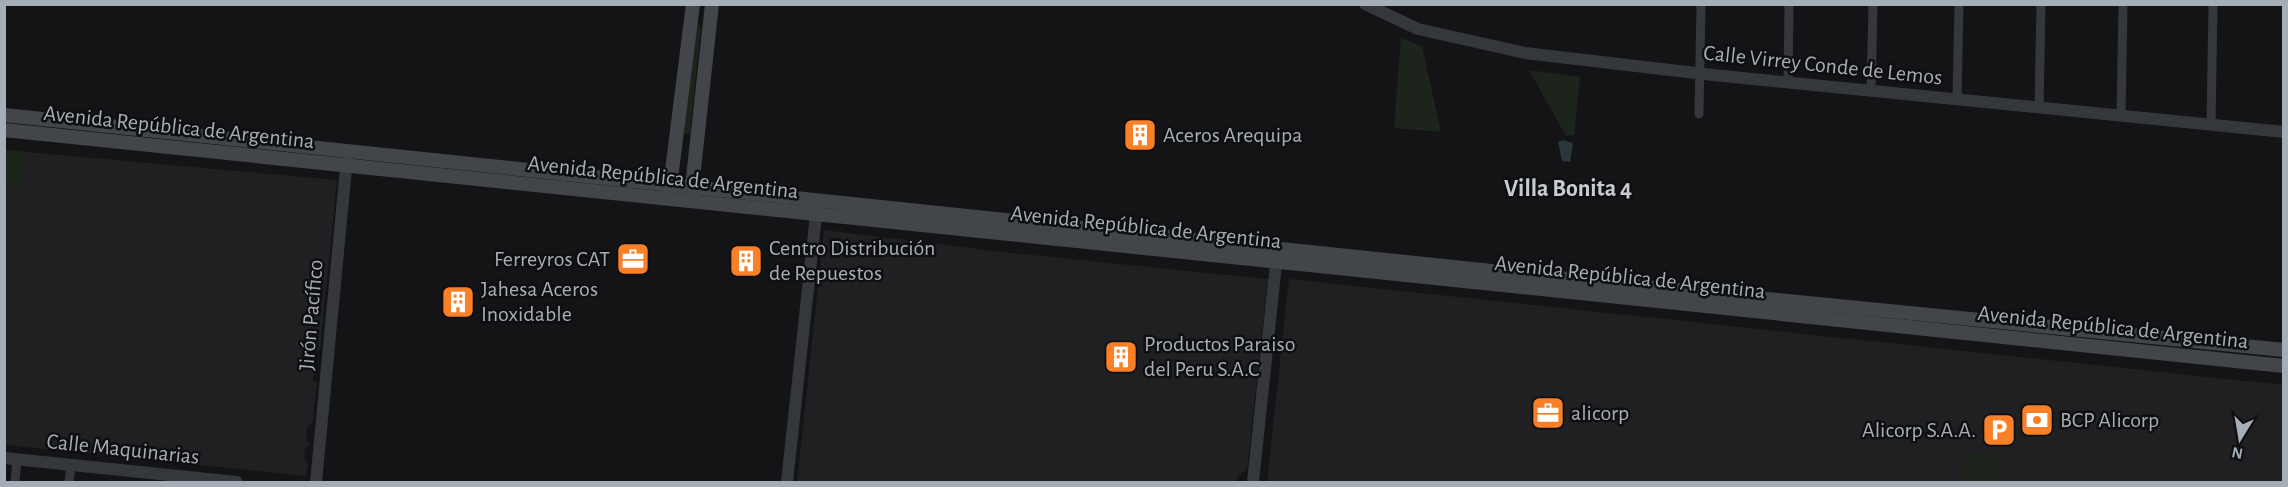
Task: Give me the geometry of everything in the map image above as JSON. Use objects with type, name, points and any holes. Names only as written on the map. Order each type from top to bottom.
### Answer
[{"type":"main road","points":[[669,192],[693,4]]},
{"type":"main road","points":[[691,194],[712,4]]},
{"type":"main road","name":"Avenida República de Argentina","points":[[4,115],[93,124],[347,158]]},
{"type":"main road","points":[[89,139],[93,124]]},
{"type":"main road","name":"Avenida República de Argentina","points":[[4,130],[89,139],[389,162],[1946,324],[2283,366]]},
{"type":"main road","points":[[675,136],[697,139]]},
{"type":"main road","name":"Avenida República de Argentina","points":[[1999,330],[2283,350]]},
{"type":"street","name":"Calle Virrey Conde de Lemos","points":[[1365,4],[1418,29],[1474,43],[1535,54],[1700,74],[2283,132]]},
{"type":"street","points":[[1699,114],[1701,4]]},
{"type":"street","points":[[1788,82],[1789,4]]},
{"type":"street","points":[[1871,91],[1873,4]]},
{"type":"street","points":[[1957,99],[1959,4]]},
{"type":"street","points":[[2039,108],[2040,4]]},
{"type":"street","points":[[2121,116],[2123,4]]},
{"type":"street","points":[[2211,125],[2213,4]]},
{"type":"street","name":"Jirón Pacífico","points":[[316,483],[347,158]]},
{"type":"street","points":[[787,483],[817,207]]},
{"type":"street","points":[[1252,483],[1277,255]]},
{"type":"street","points":[[11,459],[15,483]]},
{"type":"street","name":"Calle Maquinarias","points":[[11,459],[70,465],[128,477],[237,483]]},
{"type":"street","points":[[69,483],[70,465]]},
{"type":"shaded area","points":[[697,22],[701,28],[690,133],[684,134],[681,132]]},
{"type":"shaded area","points":[[1401,38],[1422,46],[1441,132],[1394,128]]},
{"type":"shaded area","points":[[1529,70],[1580,77],[1574,135],[1566,136]]},
{"type":"shaded area","points":[[1563,140],[1573,143],[1570,162],[1562,161],[1558,142]]},
{"type":"shaded area","points":[[4,150],[26,152],[23,185],[5,183]]},
{"type":"shaded area","points":[[5,150],[337,180],[320,350],[313,353],[311,367],[315,368],[313,381],[317,382],[313,422],[308,425],[306,436],[310,445],[305,448],[304,458],[308,463],[306,476],[5,445]]},
{"type":"shaded area","points":[[824,230],[1002,252],[1268,279],[1247,469],[1237,477],[1236,482],[797,482]]},
{"type":"shaded area","points":[[1289,279],[2283,385],[2283,482],[1267,482]]},
{"type":"shaded area","points":[[1966,452],[2001,456],[1998,482],[1962,482]]},
{"type":"place","name":"Aceros Arequipa","points":[[1140,135]]},
{"type":"place","name":"Ferreyros CAT","points":[[633,259]]},
{"type":"place","name":"Centro Distribución de Repuestos","points":[[746,261]]},
{"type":"place","name":"Jahesa Aceros Inoxidable","points":[[458,302]]},
{"type":"place","name":"Productos Paraiso del Peru S.A.C","points":[[1121,357]]},
{"type":"place","name":"alicorp","points":[[1548,413]]},
{"type":"place","name":"BCP Alicorp","points":[[2037,420]]},
{"type":"place","name":"Alicorp S.A.A.","points":[[1999,430]]},
{"type":"district","name":"Villa Bonita 4","points":[[1568,189]]}]
